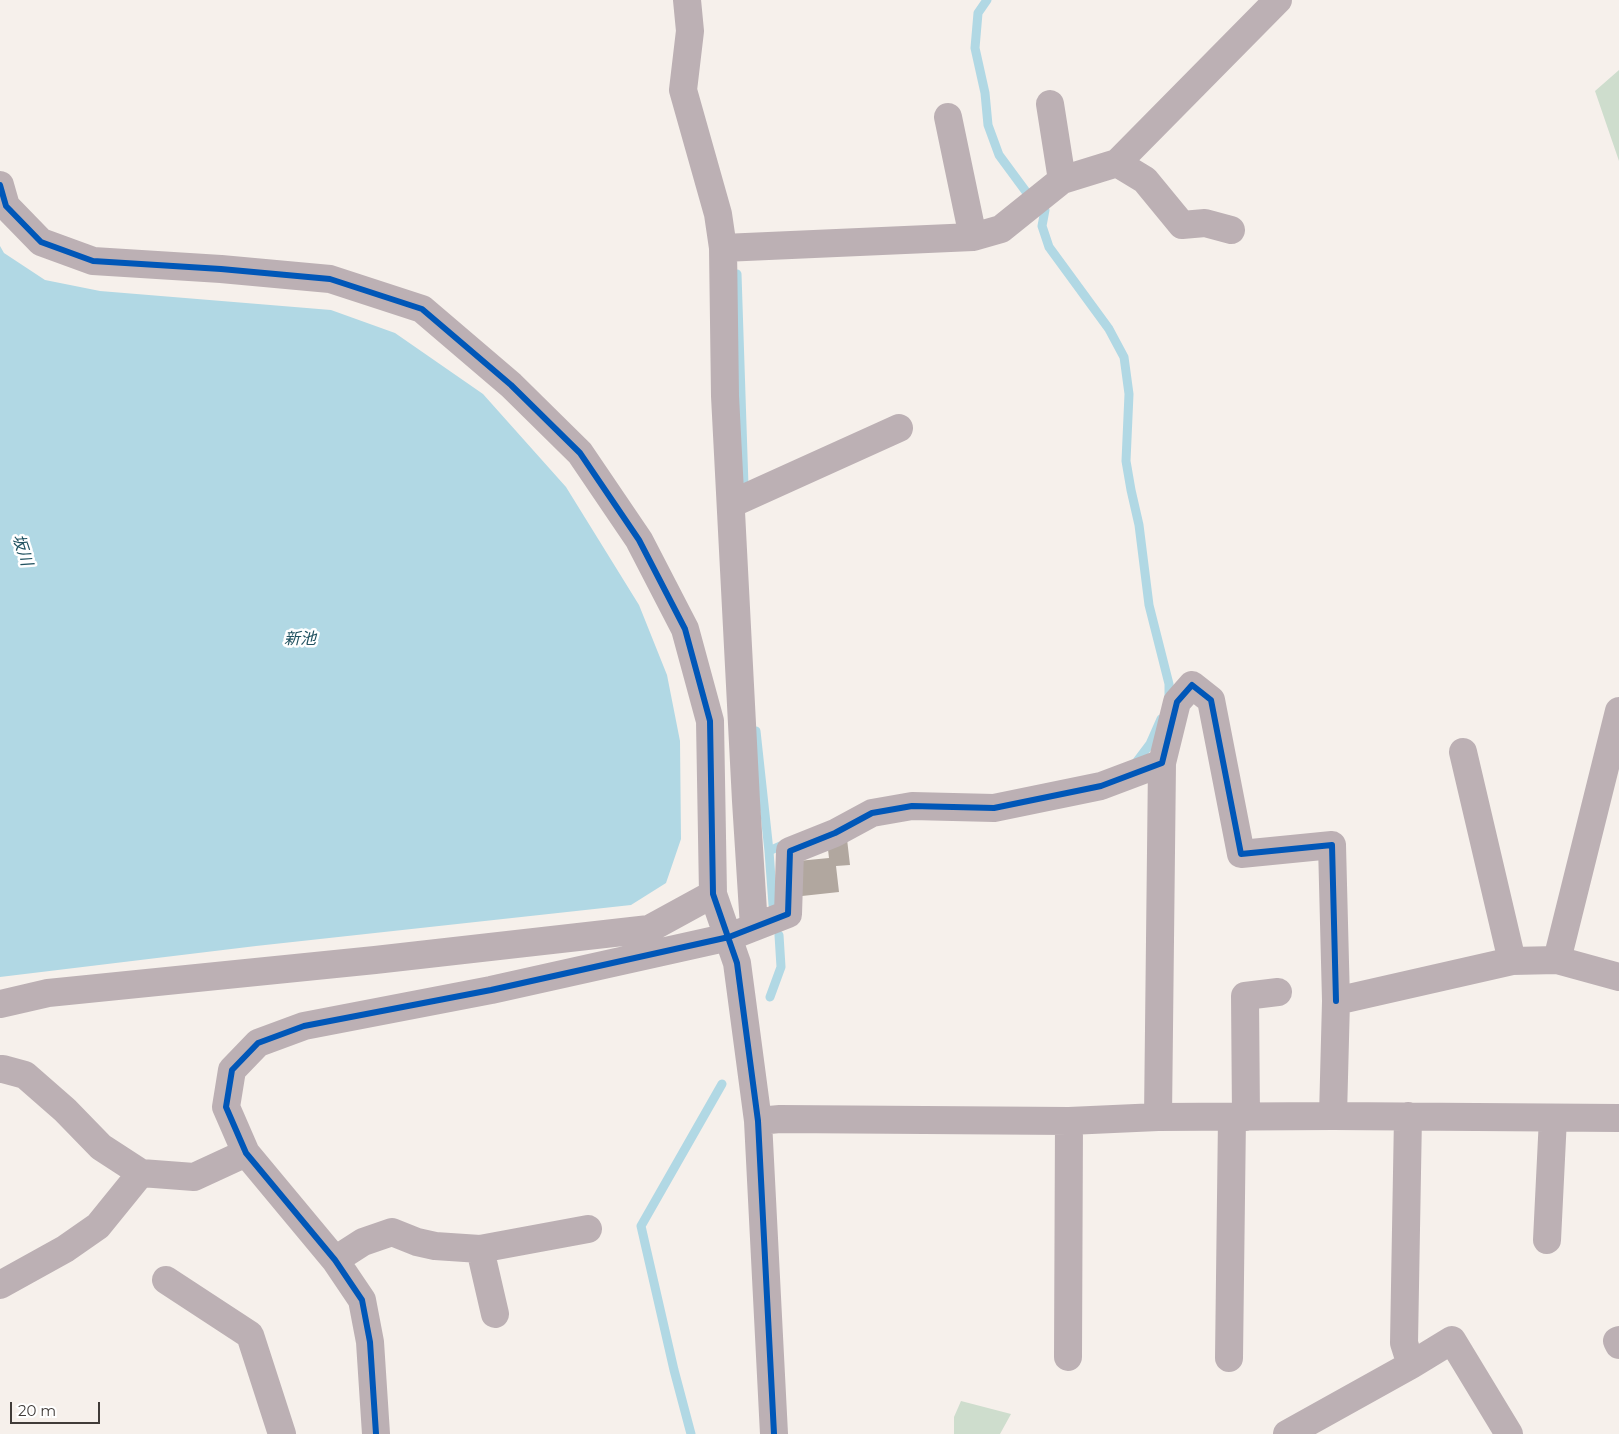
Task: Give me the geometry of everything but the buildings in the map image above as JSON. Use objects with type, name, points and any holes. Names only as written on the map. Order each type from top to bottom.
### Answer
[{"type":"street","points":[[687,0],[690,31],[683,90],[718,214],[723,248],[725,396],[754,927]]},
{"type":"street","points":[[723,248],[973,237],[1001,229],[1062,180],[1117,164],[1278,0]]},
{"type":"street","points":[[1050,104],[1062,180]]},
{"type":"street","points":[[948,117],[973,237]]},
{"type":"street","points":[[1117,164],[1145,180],[1182,225],[1205,223],[1232,230]]},
{"type":"street","points":[[0,186],[6,206],[41,242],[93,262],[221,269],[330,279],[422,309],[511,385],[580,453],[639,540],[685,629],[710,721],[713,894],[737,962],[758,1121],[774,1434]]},
{"type":"street","points":[[731,504],[899,428]]},
{"type":"street","points":[[1158,1117],[1162,763],[1177,702],[1192,685],[1211,700],[1242,854],[1332,846],[1336,1001],[1333,1116]]},
{"type":"street","points":[[1557,960],[1619,711]]},
{"type":"street","points":[[1462,752],[1512,962]]},
{"type":"street","points":[[376,1434],[370,1342],[362,1300],[335,1260],[246,1153],[226,1108],[232,1070],[258,1043],[304,1026],[491,990],[729,937],[788,914],[790,852],[835,834],[872,814],[912,806],[994,808],[1101,786],[1162,763]]},
{"type":"street","points":[[0,1004],[48,993],[375,960],[649,929],[713,894]]},
{"type":"street","points":[[1336,1001],[1512,962],[1557,960],[1619,977]]},
{"type":"street","points":[[1229,1358],[1245,996],[1278,992]]},
{"type":"street","points":[[0,1070],[4,1068],[25,1075],[65,1110],[101,1147],[142,1173],[194,1177],[246,1153]]},
{"type":"street","points":[[758,1121],[780,1119],[1069,1121],[1158,1117],[1333,1116],[1619,1118]]},
{"type":"street","points":[[1408,1116],[1404,1343],[1411,1365]]},
{"type":"street","points":[[1546,1240],[1553,1118]]},
{"type":"street","points":[[1068,1357],[1069,1121]]},
{"type":"street","points":[[0,1285],[65,1249],[98,1226],[142,1173]]},
{"type":"street","points":[[335,1260],[363,1242],[392,1232],[417,1242],[435,1246],[480,1249],[588,1230]]},
{"type":"street","points":[[480,1249],[495,1314]]},
{"type":"street","points":[[166,1280],[250,1335],[282,1434]]},
{"type":"street","points":[[1287,1434],[1452,1340],[1508,1434]]},
{"type":"street","points":[[1619,1340],[1617,1340],[1619,1345]]},
{"type":"green space","points":[[1619,70],[1619,161],[1595,91]]},
{"type":"green space","points":[[961,1401],[1011,1414],[1000,1434],[954,1434],[954,1417]]},
{"type":"water","name":"新池","points":[[0,246],[4,253],[45,280],[100,291],[331,310],[395,333],[483,394],[566,487],[639,605],[667,675],[680,741],[681,839],[666,883],[631,905],[256,946],[0,977]]},
{"type":"waterway","points":[[987,0],[978,13],[975,48],[985,93],[988,125],[999,155],[1027,193]]},
{"type":"waterway","points":[[1045,210],[1042,226],[1049,247],[1109,329],[1124,357],[1129,394],[1126,461],[1139,525],[1149,605],[1169,684],[1169,701]]},
{"type":"waterway","points":[[737,274],[744,486]]},
{"type":"waterway","points":[[1135,764],[1150,744],[1161,719]]},
{"type":"waterway","points":[[756,731],[773,905]]},
{"type":"waterway","points":[[769,851],[789,842]]},
{"type":"waterway","points":[[770,997],[781,967],[779,935]]},
{"type":"waterway","points":[[691,1434],[674,1370],[641,1226],[722,1084]]},
{"type":"cycle path","points":[[0,185],[6,206],[41,242],[93,261],[221,269],[330,279],[422,309],[511,385],[580,453],[639,540],[685,629],[710,721],[713,894],[737,963],[758,1121],[774,1434]]},
{"type":"cycle path","points":[[376,1434],[370,1342],[362,1300],[335,1260],[246,1153],[226,1107],[232,1070],[258,1043],[304,1026],[491,990],[729,937],[788,914],[790,851],[835,833],[872,813],[912,806],[994,808],[1101,786],[1162,763],[1177,702],[1192,685],[1211,700],[1241,854],[1332,845],[1336,1001]]},
{"type":"water label","name":"坂川","points":[[22,550]]}]
